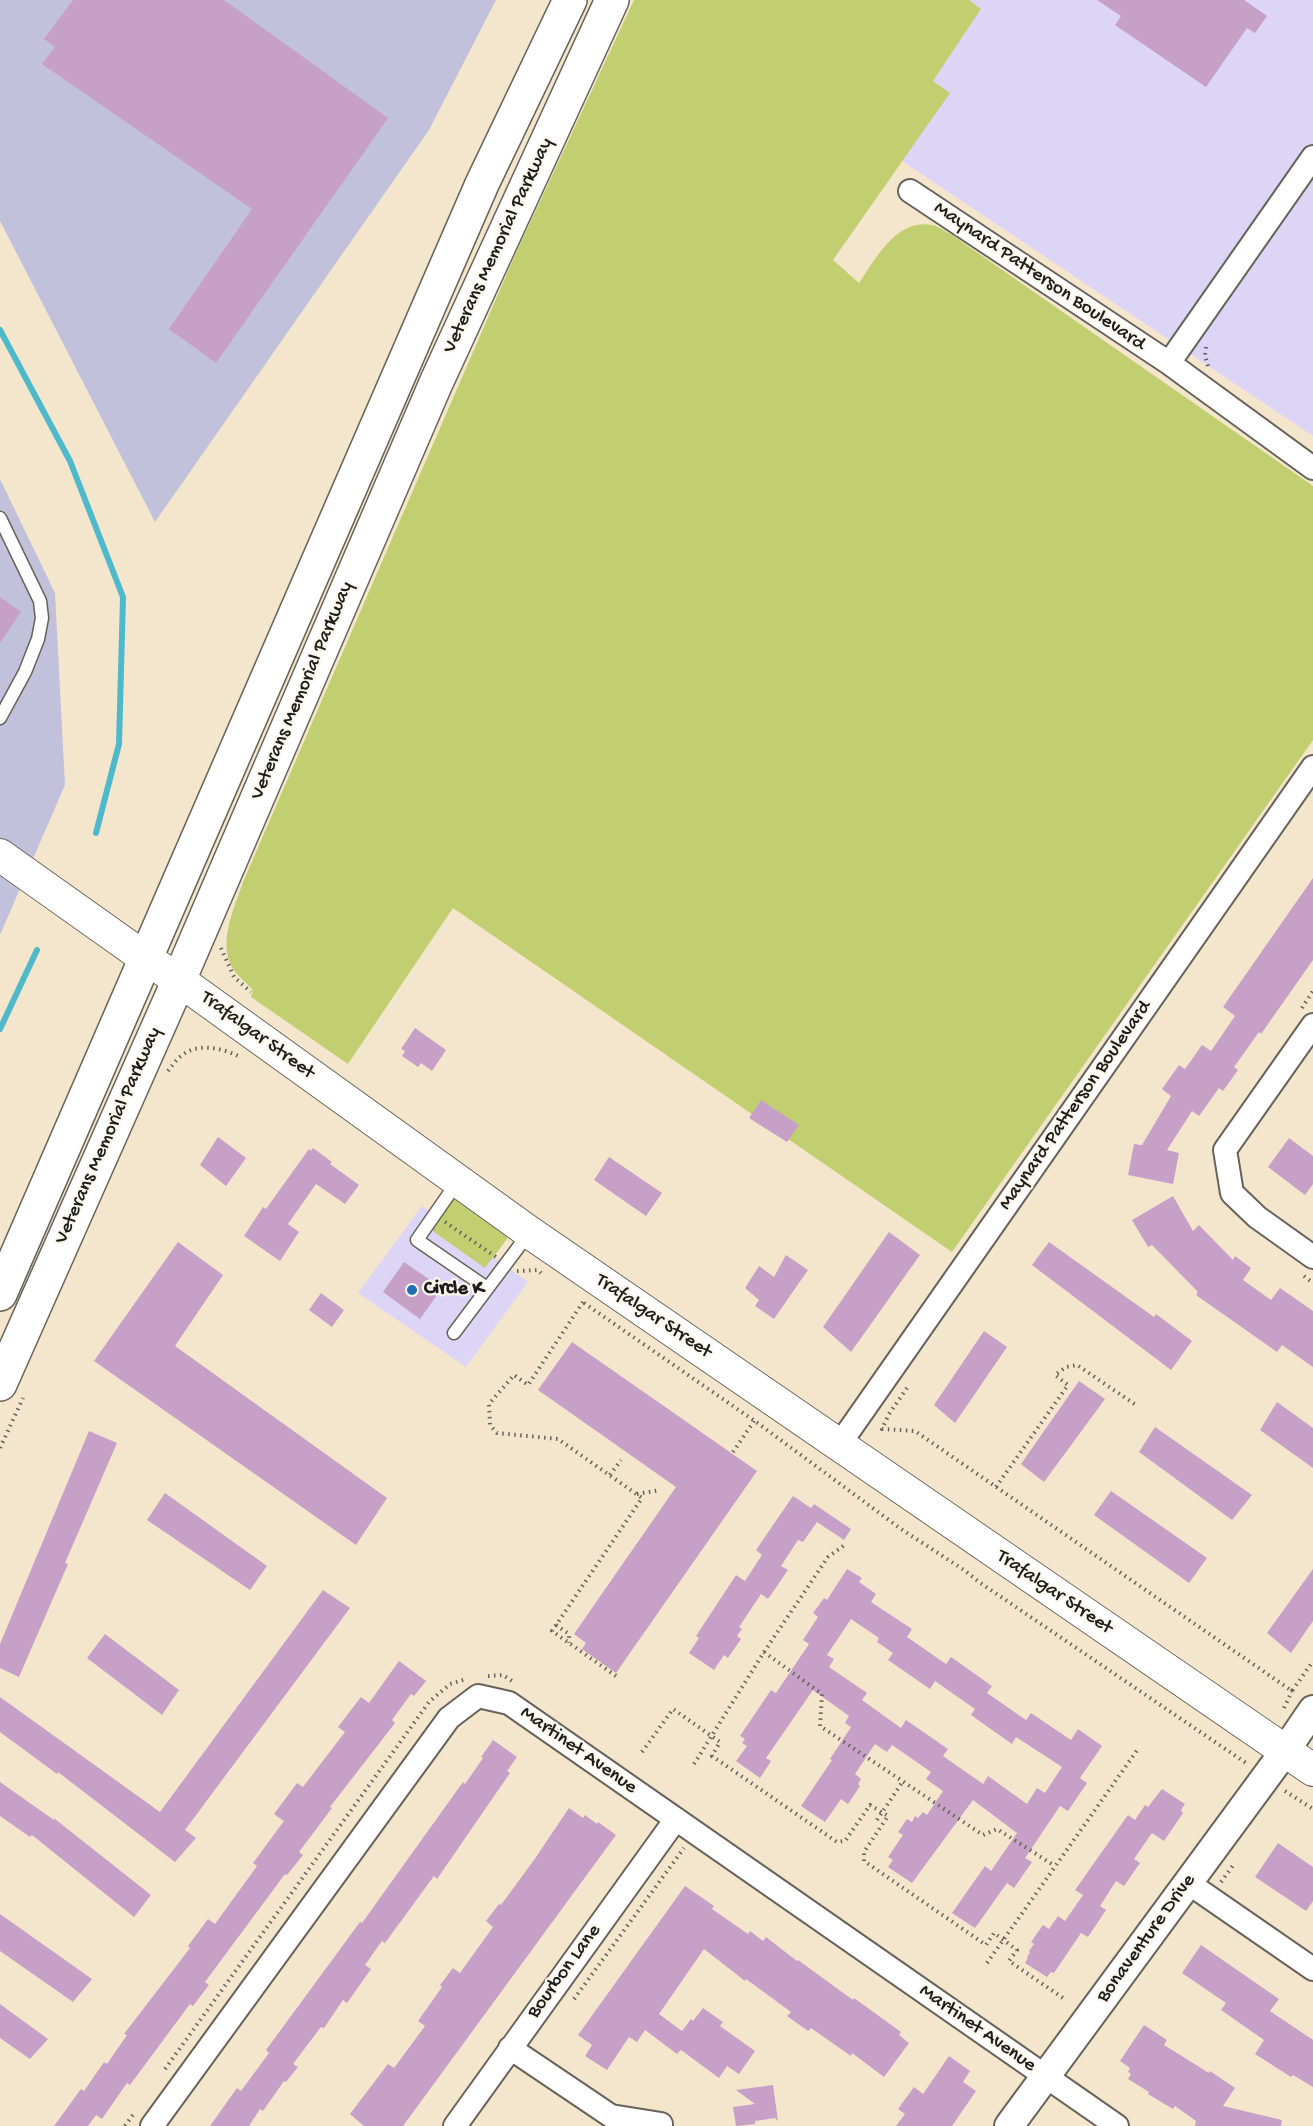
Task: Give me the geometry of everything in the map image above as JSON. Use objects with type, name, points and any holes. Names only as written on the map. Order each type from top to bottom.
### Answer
[{"type":"highway","name":"Veterans Memorial Parkway","points":[[0,1294],[482,184],[570,0]]},
{"type":"highway","name":"Veterans Memorial Parkway","points":[[12,1391],[179,980],[436,383],[612,0]]},
{"type":"main road","name":"Trafalgar Street","points":[[0,855],[179,980],[529,1232],[1313,1770]]},
{"type":"street","points":[[1169,363],[1313,157]]},
{"type":"street","name":"Maynard Patterson Boulevard","points":[[910,191],[1169,363],[1313,468]]},
{"type":"street","name":"Maynard Patterson Boulevard","points":[[839,1445],[1313,766]]},
{"type":"street","points":[[1313,1024],[1225,1150],[1232,1193],[1257,1217],[1313,1257]]},
{"type":"street","name":"Martinet Avenue","points":[[152,2126],[449,1718],[478,1696],[509,1703],[1117,2126]]},
{"type":"street","name":"Bonaventure Drive","points":[[1009,2126],[1198,1890],[1313,1710]]},
{"type":"street","name":"Bourbon Lane","points":[[455,2126],[676,1819]]},
{"type":"street","points":[[1198,1890],[1313,1969]]},
{"type":"street","points":[[510,2048],[611,2116],[661,2124]]},
{"type":"lane","points":[[0,518],[40,601],[42,618],[40,632],[26,672],[0,718]]},
{"type":"lane","points":[[458,1181],[417,1240],[487,1288]]},
{"type":"lane","points":[[454,1333],[529,1232]]},
{"type":"path","points":[[1207,340],[1205,355],[1208,367],[1214,374]]},
{"type":"path","points":[[163,1077],[182,1055],[209,1047],[233,1053],[242,1058]]},
{"type":"path","points":[[435,1214],[518,1272],[538,1270],[546,1275]]},
{"type":"path","points":[[576,1297],[754,1421],[901,1529],[1245,1763],[1239,1772]]},
{"type":"path","points":[[583,1302],[528,1385],[514,1375],[489,1404],[490,1425],[497,1433],[558,1439],[642,1498],[552,1631],[616,1676]]},
{"type":"path","points":[[996,1487],[1068,1385],[1055,1375],[1066,1367],[1077,1365],[1137,1405]]},
{"type":"path","points":[[0,1448],[12,1391]]},
{"type":"path","points":[[734,1452],[754,1421]]},
{"type":"path","points":[[882,1429],[915,1431],[1292,1691]]},
{"type":"path","points":[[609,1475],[621,1460]]},
{"type":"path","points":[[637,1494],[660,1490]]},
{"type":"path","points":[[694,1764],[764,1652],[828,1557],[846,1544]]},
{"type":"path","points":[[556,1625],[569,1634],[569,1643]]},
{"type":"path","points":[[764,1652],[822,1694],[820,1726],[983,1835],[998,1829],[1055,1866]]},
{"type":"path","points":[[1282,1713],[1292,1691],[1313,1661]]},
{"type":"path","points":[[159,2078],[429,1702],[450,1684],[463,1680]]},
{"type":"path","points":[[642,1752],[673,1709],[720,1742],[712,1756],[837,1842],[845,1842],[870,1805],[882,1812],[888,1816],[864,1852],[864,1861],[986,1945],[994,1933],[1017,1950],[1009,1961],[1063,1998]]},
{"type":"path","points":[[987,1963],[1138,1749]]},
{"type":"path","points":[[877,1820],[903,1781]]},
{"type":"path","points":[[1279,1800],[1286,1790],[1313,1809]]},
{"type":"path","points":[[569,2006],[687,1844]]},
{"type":"path","points":[[1198,1890],[1237,1859]]},
{"type":"path","points":[[124,2126],[138,2107]]},
{"type":"shaded area","points":[[0,0],[496,0],[429,130],[155,522],[0,221]]},
{"type":"shaded area","points":[[969,0],[1313,0],[1313,436],[902,161],[949,93],[933,81],[981,9]]},
{"type":"shaded area","points":[[0,479],[55,593],[65,785],[0,935]]},
{"type":"shaded area","points":[[422,1206],[528,1282],[466,1367],[358,1293]]},
{"type":"green space","points":[[634,0],[969,0],[981,9],[933,81],[950,93],[833,260],[859,283],[881,251],[900,232],[923,224],[936,226],[1313,486],[1313,740],[952,1252],[453,908],[348,1064],[251,997],[253,990],[236,973],[227,952],[228,928],[243,882],[516,253]]},
{"type":"green space","points":[[460,1198],[507,1231],[507,1239],[485,1268],[432,1229],[452,1200]]},
{"type":"building","points":[[73,0],[224,0],[388,118],[216,363],[169,329],[252,209],[42,64],[55,47],[44,39]]},
{"type":"building","points":[[1097,0],[1244,0],[1267,16],[1255,33],[1247,28],[1206,87],[1115,25],[1121,16]]},
{"type":"building","points":[[0,597],[21,612],[0,643]]},
{"type":"building","points":[[1313,878],[1313,960],[1261,1034],[1259,1032],[1234,1067],[1238,1070],[1223,1091],[1219,1088],[1199,1116],[1192,1111],[1167,1150],[1179,1153],[1173,1184],[1128,1175],[1134,1144],[1142,1145],[1171,1096],[1162,1089],[1179,1065],[1185,1069],[1202,1045],[1211,1051],[1235,1016],[1223,1007]]},
{"type":"building","points":[[415,1028],[446,1050],[432,1071],[421,1063],[418,1067],[402,1056],[405,1051],[401,1049]]},
{"type":"building","points":[[761,1100],[799,1125],[787,1142],[749,1118]]},
{"type":"building","points":[[218,1137],[246,1158],[226,1186],[200,1165]]},
{"type":"building","points":[[1289,1138],[1313,1156],[1313,1184],[1305,1195],[1268,1167]]},
{"type":"building","points":[[313,1148],[332,1162],[330,1164],[359,1185],[345,1204],[316,1184],[288,1224],[299,1232],[280,1261],[244,1236],[263,1207],[266,1209],[309,1149],[311,1151]]},
{"type":"building","points":[[609,1157],[662,1193],[646,1216],[594,1180]]},
{"type":"building","points":[[1173,1196],[1193,1231],[1199,1225],[1233,1260],[1235,1256],[1251,1268],[1243,1280],[1271,1300],[1280,1288],[1313,1311],[1313,1367],[1282,1345],[1277,1352],[1196,1295],[1198,1292],[1152,1245],[1148,1247],[1132,1220]]},
{"type":"building","points":[[889,1232],[920,1255],[851,1352],[823,1327]]},
{"type":"building","points":[[178,1242],[223,1275],[175,1346],[387,1498],[356,1545],[94,1361]]},
{"type":"building","points":[[1049,1242],[1154,1317],[1156,1314],[1192,1341],[1171,1370],[1032,1265]]},
{"type":"building","points":[[786,1255],[808,1270],[774,1319],[755,1306],[759,1300],[745,1288],[759,1266],[774,1277]]},
{"type":"building","name":"Circle K","points":[[404,1262],[442,1288],[420,1319],[383,1292]]},
{"type":"building","points":[[321,1293],[344,1310],[332,1327],[309,1310]]},
{"type":"building","points":[[984,1331],[1007,1347],[955,1423],[934,1405]]},
{"type":"building","points":[[572,1342],[757,1471],[616,1673],[582,1649],[586,1643],[574,1634],[676,1487],[538,1390]]},
{"type":"building","points":[[1079,1381],[1105,1399],[1044,1482],[1021,1464]]},
{"type":"building","points":[[1277,1402],[1313,1428],[1313,1468],[1260,1430]]},
{"type":"building","points":[[1155,1427],[1252,1495],[1232,1520],[1139,1452]]},
{"type":"building","points":[[89,1431],[117,1443],[19,1677],[0,1668],[0,1644]]},
{"type":"building","points":[[1111,1491],[1207,1558],[1189,1583],[1094,1515]]},
{"type":"building","points":[[165,1493],[267,1566],[250,1590],[147,1520]]},
{"type":"building","points":[[793,1496],[811,1508],[814,1504],[851,1529],[844,1540],[817,1522],[803,1542],[798,1540],[781,1566],[788,1570],[768,1599],[761,1594],[739,1627],[742,1629],[737,1636],[741,1639],[728,1658],[724,1655],[714,1670],[689,1653],[699,1638],[696,1636],[736,1575],[745,1581],[762,1555],[756,1550]]},
{"type":"building","points":[[847,1569],[862,1578],[859,1582],[876,1594],[871,1602],[912,1629],[907,1637],[946,1664],[951,1657],[992,1686],[987,1693],[1026,1720],[1031,1713],[1071,1740],[1078,1729],[1102,1746],[1080,1778],[1087,1783],[1068,1811],[1060,1806],[1025,1858],[1032,1862],[1014,1888],[1007,1883],[975,1928],[952,1913],[985,1866],[991,1871],[1017,1833],[973,1800],[912,1883],[888,1867],[893,1860],[888,1857],[903,1835],[898,1832],[907,1819],[912,1822],[915,1816],[918,1818],[923,1812],[927,1815],[943,1791],[926,1779],[931,1772],[892,1745],[887,1752],[875,1744],[855,1774],[861,1779],[858,1784],[860,1786],[848,1804],[841,1799],[825,1822],[801,1806],[851,1727],[845,1723],[849,1716],[813,1690],[766,1758],[771,1761],[760,1778],[736,1761],[747,1746],[742,1743],[745,1739],[740,1736],[771,1690],[776,1693],[809,1644],[803,1640],[818,1617],[813,1613],[824,1598],[827,1600]],"holes":[[[851,1619],[879,1638],[877,1642],[893,1653],[888,1660],[930,1689],[935,1681],[975,1709],[971,1715],[1012,1744],[1016,1737],[1062,1767],[1045,1793],[1037,1788],[1027,1804],[988,1776],[983,1784],[943,1756],[948,1749],[906,1720],[901,1728],[862,1700],[867,1693],[829,1667],[834,1659],[827,1655]]]},
{"type":"building","points":[[1313,1569],[1313,1621],[1291,1653],[1267,1633]]},
{"type":"building","points":[[323,1590],[350,1608],[185,1830],[196,1838],[175,1862],[58,1772],[57,1774],[0,1732],[0,1697],[160,1812]]},
{"type":"building","points":[[105,1634],[179,1690],[162,1715],[87,1658]]},
{"type":"building","points":[[399,1661],[426,1681],[414,1696],[411,1694],[392,1720],[395,1723],[330,1807],[332,1808],[299,1852],[303,1855],[287,1875],[285,1874],[205,1982],[209,1985],[193,2006],[190,2004],[130,2085],[127,2083],[102,2119],[96,2115],[88,2126],[54,2126],[81,2089],[84,2091],[104,2062],[107,2064],[127,2035],[124,2034],[190,1948],[188,1946],[208,1919],[215,1924],[257,1866],[253,1863],[284,1821],[274,1814],[297,1783],[303,1787],[345,1732],[338,1727],[361,1697],[369,1703]]},
{"type":"building","points":[[493,1740],[517,1757],[507,1771],[510,1773],[437,1879],[434,1876],[385,1943],[382,1941],[365,1965],[371,1969],[347,2003],[343,2000],[324,2028],[321,2027],[293,2064],[298,2067],[286,2082],[284,2081],[263,2111],[260,2109],[249,2126],[210,2126],[237,2088],[241,2091],[269,2053],[266,2050],[360,1922],[362,1923],[463,1782],[465,1784]]},
{"type":"building","points":[[0,1782],[55,1819],[151,1895],[134,1917],[32,1835],[30,1837],[0,1816]]},
{"type":"building","points":[[1162,1789],[1185,1804],[1181,1810],[1183,1813],[1164,1841],[1152,1833],[1134,1859],[1140,1863],[1124,1886],[1116,1881],[1100,1906],[1106,1910],[1088,1937],[1081,1933],[1054,1973],[1051,1972],[1047,1977],[1025,1963],[1034,1944],[1031,1942],[1043,1925],[1049,1929],[1058,1916],[1065,1921],[1083,1895],[1075,1890],[1128,1815],[1135,1820],[1145,1805],[1148,1807]]},
{"type":"building","points":[[569,1808],[583,1818],[585,1815],[597,1824],[598,1822],[616,1835],[403,2126],[364,2126],[350,2114],[388,2064],[394,2068],[425,2026],[418,2021],[442,1987],[440,1985],[453,1968],[460,1973],[493,1927],[486,1921],[499,1904],[501,1905]]},
{"type":"building","points":[[1278,1843],[1313,1867],[1313,1901],[1306,1911],[1255,1877]]},
{"type":"building","points":[[685,1886],[714,1906],[712,1909],[748,1934],[750,1931],[763,1941],[766,1937],[901,2032],[899,2035],[909,2043],[884,2077],[852,2053],[851,2056],[811,2028],[808,2031],[787,2016],[791,2012],[746,1979],[745,1981],[704,1949],[659,2014],[682,2031],[703,2008],[723,2022],[720,2026],[755,2051],[739,2074],[727,2066],[719,2078],[681,2050],[677,2054],[645,2030],[637,2042],[629,2037],[607,2070],[585,2056],[592,2045],[578,2035]]},
{"type":"building","points":[[0,1914],[92,1979],[73,2002],[0,1951]]},
{"type":"building","points":[[1201,1945],[1279,1999],[1270,2011],[1313,2040],[1313,2087],[1293,2075],[1291,2077],[1255,2054],[1264,2040],[1221,2010],[1226,2003],[1182,1973]]},
{"type":"building","points":[[0,2004],[48,2039],[30,2059],[0,2038]]},
{"type":"building","points":[[1144,2025],[1167,2040],[1164,2045],[1235,2088],[1223,2106],[1282,2120],[1281,2126],[1195,2126],[1196,2121],[1175,2106],[1173,2109],[1148,2094],[1149,2092],[1128,2079],[1131,2074],[1128,2072],[1130,2068],[1120,2061]]},
{"type":"building","points":[[949,2056],[970,2071],[963,2082],[976,2091],[952,2126],[896,2126],[905,2114],[898,2109],[914,2087],[923,2094]]},
{"type":"building","points":[[773,2085],[778,2121],[775,2118],[755,2121],[755,2124],[736,2126],[733,2107],[755,2104],[736,2090]]},
{"type":"waterway","points":[[0,330],[70,461],[123,597],[119,744],[96,833]]},
{"type":"waterway","points":[[0,1029],[37,950]]},
{"type":"place","name":"Circle K","points":[[412,1290]]}]
